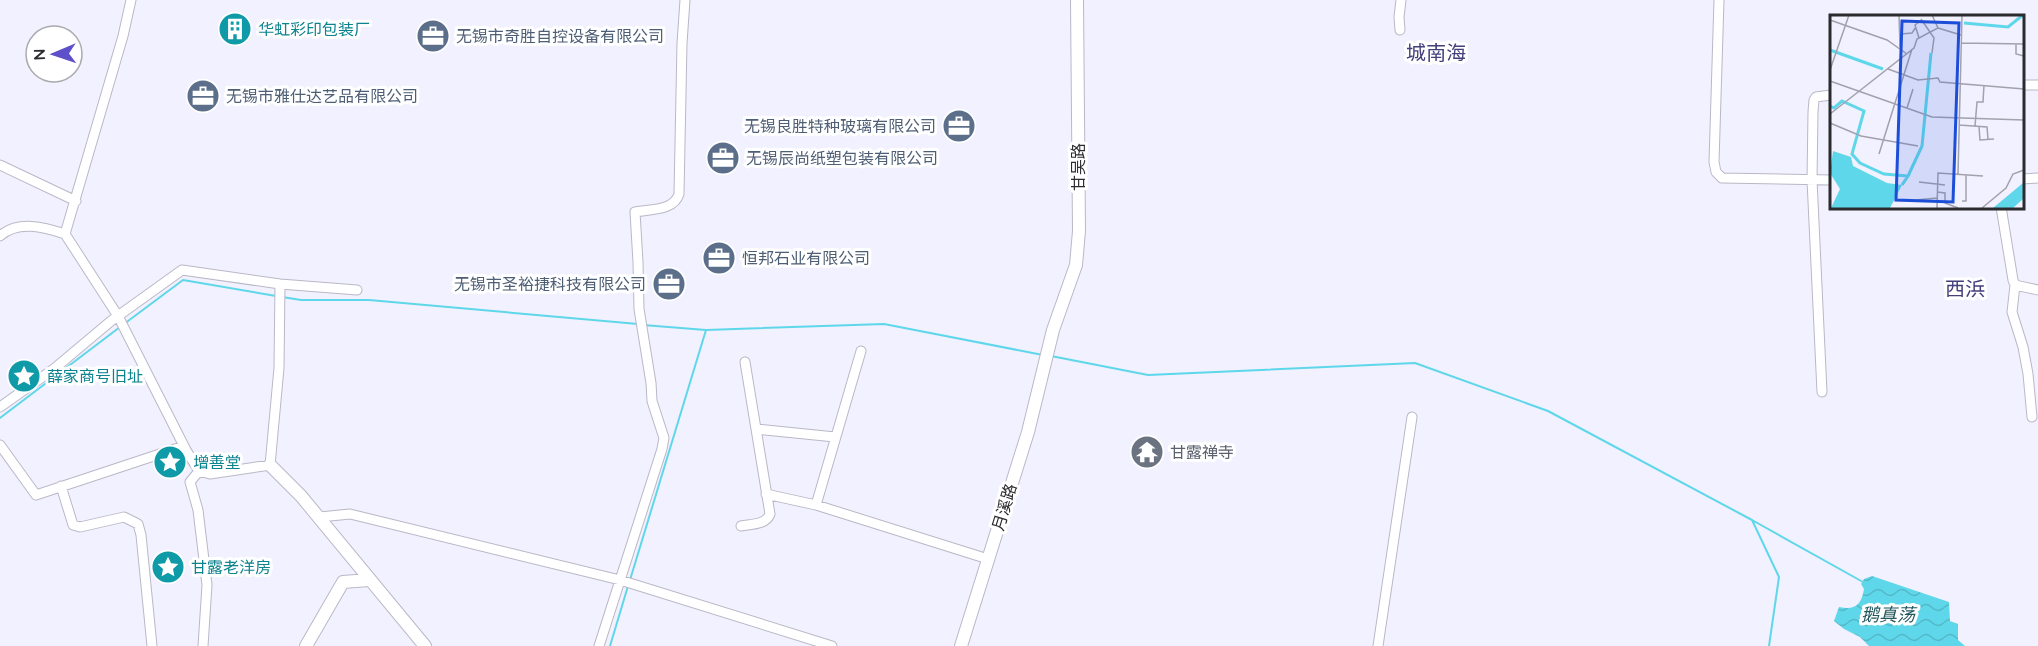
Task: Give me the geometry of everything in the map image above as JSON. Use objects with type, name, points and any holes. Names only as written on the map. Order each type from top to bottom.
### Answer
[{"type":"street","points":[[65,234],[123,36],[131,0]]},
{"type":"street","points":[[600,646],[626,582],[664,438],[652,401],[641,327],[635,212],[670,206],[677,201],[679,194],[685,0]]},
{"type":"street","name":"甘吴路","points":[[1042,367],[1076,265],[1079,231],[1077,0]]},
{"type":"street","points":[[1400,30],[1401,0]]},
{"type":"street","points":[[1719,0],[1714,162],[1716,172],[1722,178],[1830,180]]},
{"type":"street","points":[[1822,392],[1812,180],[1814,100],[1821,95],[1830,95]]},
{"type":"street","points":[[0,165],[76,201]]},
{"type":"street","points":[[2023,179],[2038,178]]},
{"type":"street","points":[[2001,208],[2015,285],[2012,312],[2023,346],[2032,417]]},
{"type":"street","points":[[0,236],[8,229],[39,226],[65,234],[121,322],[199,471],[210,474],[270,465]]},
{"type":"street","points":[[0,407],[121,322],[182,270],[280,292],[357,290]]},
{"type":"street","points":[[2015,285],[2038,290]]},
{"type":"street","points":[[270,465],[279,368],[280,292]]},
{"type":"street","points":[[816,505],[861,351]]},
{"type":"street","points":[[741,526],[764,521],[770,514],[745,362]]},
{"type":"street","name":"月溪路","points":[[961,646],[1028,432],[1042,367]]},
{"type":"street","points":[[1378,646],[1412,417]]},
{"type":"street","points":[[756,429],[835,437]]},
{"type":"street","points":[[0,445],[36,495],[184,446]]},
{"type":"street","points":[[270,465],[320,517],[425,646]]},
{"type":"street","points":[[199,471],[190,482],[198,510],[207,585],[203,646]]},
{"type":"street","points":[[61,486],[74,525],[80,527],[124,517],[138,524],[152,646]]},
{"type":"street","points":[[766,494],[816,505],[988,559]]},
{"type":"street","points":[[320,517],[350,514],[626,582],[832,646]]},
{"type":"street","points":[[306,646],[343,582],[369,580]]},
{"type":"water","name":"鹅真荡","points":[[1872,576],[1949,602],[1950,621],[1958,624],[1958,640],[1965,646],[1869,646],[1860,637],[1844,629],[1834,621],[1839,607],[1856,606],[1864,589],[1861,584],[1864,579]]},
{"type":"waterway","points":[[124,324],[183,280],[276,296]]},
{"type":"waterway","points":[[282,297],[301,300],[369,300],[638,324]]},
{"type":"waterway","points":[[643,325],[706,330],[884,324],[1043,355]]},
{"type":"waterway","points":[[0,418],[120,327]]},
{"type":"waterway","points":[[630,580],[706,330]]},
{"type":"waterway","points":[[1051,356],[1148,375],[1415,363],[1548,411],[1752,520]]},
{"type":"waterway","points":[[1769,646],[1779,577],[1752,520],[1863,582]]},
{"type":"waterway","points":[[610,646],[628,586]]},
{"type":"place","name":"华虹彩印包装厂","points":[[235,29]]},
{"type":"place","name":"无锡市奇胜自控设备有限公司","points":[[433,36]]},
{"type":"place","name":"无锡市雅仕达艺品有限公司","points":[[203,96]]},
{"type":"place","name":"无锡良胜特种玻璃有限公司","points":[[959,126]]},
{"type":"place","name":"无锡辰尚纸塑包装有限公司","points":[[723,158]]},
{"type":"place","name":"恒邦石业有限公司","points":[[719,258]]},
{"type":"place","name":"无锡市圣裕捷科技有限公司","points":[[669,284]]},
{"type":"place","name":"薛家商号旧址","points":[[24,376]]},
{"type":"place","name":"甘露禅寺","points":[[1147,452]]},
{"type":"place","name":"增善堂","points":[[170,462]]},
{"type":"place","name":"甘露老洋房","points":[[168,567]]},
{"type":"district","name":"城南海","points":[[1436,52]]},
{"type":"district","name":"西浜","points":[[1965,288]]}]
